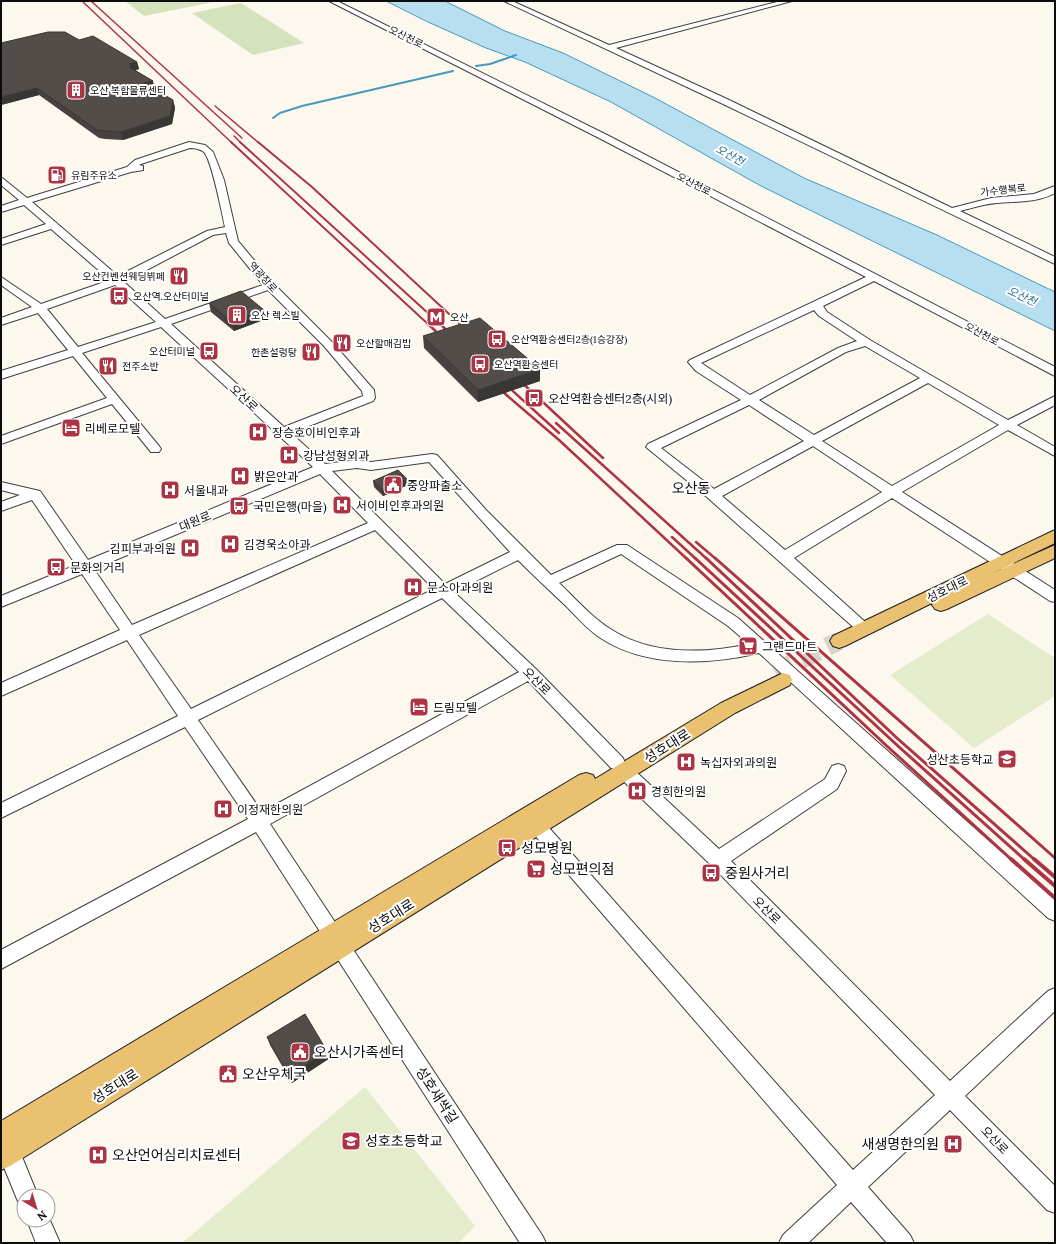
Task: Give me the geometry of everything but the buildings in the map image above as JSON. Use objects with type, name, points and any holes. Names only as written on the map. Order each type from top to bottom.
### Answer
[{"type":"main road","name":"성호대로","points":[[1055,536],[1006,567],[843,646],[865,629],[1006,567],[1055,551]]},
{"type":"main road","name":"성호대로","points":[[3,1143],[621,767],[728,708],[779,676]]},
{"type":"main road","name":"성호대로","points":[[336,941],[537,826],[621,767]]},
{"type":"street","name":"오산천로","points":[[332,1],[437,53],[1055,372]]},
{"type":"street","points":[[507,1],[724,101],[1055,261]]},
{"type":"street","points":[[608,48],[788,1]]},
{"type":"street","points":[[130,169],[138,162],[189,145],[204,148]]},
{"type":"street","points":[[1,209],[130,169],[152,166],[204,148]]},
{"type":"street","name":"역광장로","points":[[204,148],[209,152],[212,158],[219,180],[228,216],[229,229],[233,241],[270,286],[328,344],[368,390],[369,398],[282,432]]},
{"type":"street","points":[[197,156],[212,158]]},
{"type":"street","name":"오산로","points":[[1,180],[164,323],[322,468],[444,591],[530,673],[621,767],[718,860],[1055,1202]]},
{"type":"street","name":"가수행복로","points":[[951,211],[997,200],[1028,199],[1045,196],[1055,189]]},
{"type":"street","points":[[1,242],[52,225]]},
{"type":"street","points":[[1,322],[117,281],[210,233],[229,229]]},
{"type":"street","points":[[875,278],[816,304],[694,362],[700,369],[813,440],[1006,567],[1055,597]]},
{"type":"street","points":[[1,280],[40,308],[74,352],[155,449]]},
{"type":"street","points":[[1,375],[164,323],[270,286]]},
{"type":"street","points":[[816,304],[823,314],[866,342],[1055,452]]},
{"type":"street","points":[[865,629],[714,495],[652,447],[750,400],[842,350],[866,342]]},
{"type":"street","points":[[714,495],[929,378]]},
{"type":"street","points":[[1,440],[114,399]]},
{"type":"street","points":[[784,556],[1008,424],[1055,400]]},
{"type":"street","name":"대원로","points":[[1,602],[322,468],[357,464],[371,466],[432,458],[465,498],[519,553]]},
{"type":"street","points":[[1,486],[35,494]]},
{"type":"street","points":[[1,507],[35,494]]},
{"type":"street","name":"성호새싹길","points":[[35,494],[259,822],[534,1243]]},
{"type":"street","points":[[1,690],[377,524]]},
{"type":"street","points":[[549,582],[622,548],[733,622],[1055,912]]},
{"type":"street","points":[[1,811],[519,553],[606,634],[642,650],[695,657],[733,654],[762,647]]},
{"type":"street","points":[[1,960],[259,822],[530,673]]},
{"type":"street","points":[[718,860],[831,784],[838,771]]},
{"type":"street","points":[[537,826],[902,1243]]},
{"type":"street","points":[[790,1243],[1055,998]]},
{"type":"street","points":[[3,1143],[23,1188]]},
{"type":"street","points":[[41,1228],[48,1243]]},
{"type":"green space","points":[[125,1],[218,1],[144,16]]},
{"type":"green space","points":[[241,3],[304,43],[253,55],[192,13]]},
{"type":"green space","points":[[988,614],[1055,658],[1055,696],[974,748],[890,675]]},
{"type":"green space","points":[[365,1087],[475,1226],[458,1243],[182,1243]]},
{"type":"water","name":"오산천","points":[[386,1],[445,1],[505,31],[563,53],[653,97],[804,178],[937,235],[1055,292],[1055,331],[761,186],[611,102],[525,62],[486,48],[428,22]]},
{"type":"waterway","points":[[476,66],[490,64],[516,55]]},
{"type":"waterway","points":[[273,118],[280,113],[302,106],[453,71]]},
{"type":"tunnel","points":[[775,672],[839,641]]},
{"type":"railway","points":[[82,1],[232,143]]},
{"type":"railway","points":[[91,1],[242,138]]},
{"type":"railway","points":[[215,106],[259,143]]},
{"type":"railway","points":[[234,136],[240,142]]},
{"type":"railway","points":[[231,142],[429,325]]},
{"type":"railway","points":[[240,142],[441,325]]},
{"type":"railway","points":[[258,142],[312,187],[461,325]]},
{"type":"railway","points":[[428,324],[444,339]]},
{"type":"railway","points":[[440,324],[453,336]]},
{"type":"railway","points":[[461,325],[468,332]]},
{"type":"railway","points":[[518,379],[603,458]]},
{"type":"railway","points":[[504,383],[559,433]]},
{"type":"railway","points":[[496,386],[559,440],[687,559]]},
{"type":"railway","points":[[556,423],[707,559]]},
{"type":"railway","points":[[672,537],[696,559]]},
{"type":"railway","points":[[696,542],[716,559]]},
{"type":"railway","points":[[686,558],[889,748],[1012,860]]},
{"type":"railway","points":[[695,558],[898,746],[1025,860]]},
{"type":"railway","points":[[706,558],[898,739],[1035,860]]},
{"type":"railway","points":[[715,558],[1055,858]]},
{"type":"railway","points":[[1011,859],[1055,898]]},
{"type":"railway","points":[[1024,859],[1055,886]]},
{"type":"railway","points":[[1034,859],[1055,877]]},
{"type":"place","name":"오산 복합물류센터","points":[[76,90]]},
{"type":"place","name":"유림주유소","points":[[57,175]]},
{"type":"place","name":"오산컨벤션웨딩뷔페","points":[[179,276]]},
{"type":"place","name":"오산역.오산터미널","points":[[119,296]]},
{"type":"place","name":"오산 렉스빌","points":[[237,315]]},
{"type":"place","name":"오산","points":[[436,317]]},
{"type":"place","name":"오산역환승센터2층(1승강장)","points":[[497,339]]},
{"type":"place","name":"오산할매김밥","points":[[342,343]]},
{"type":"place","name":"오산터미널","points":[[209,351]]},
{"type":"place","name":"한촌설렁탕","points":[[311,352]]},
{"type":"place","name":"오산역환승센터","points":[[480,364]]},
{"type":"place","name":"전주소반","points":[[108,366]]},
{"type":"place","name":"오산역환승센터2층(시외)","points":[[534,398]]},
{"type":"place","name":"리베로모텔","points":[[71,428]]},
{"type":"place","name":"장승호이비인후과","points":[[258,432]]},
{"type":"place","name":"강남성형외과","points":[[289,455]]},
{"type":"place","name":"밝은안과","points":[[240,476]]},
{"type":"place","name":"중앙파출소","points":[[393,485]]},
{"type":"place","name":"서울내과","points":[[170,490]]},
{"type":"place","name":"서이비인후과의원","points":[[342,505]]},
{"type":"place","name":"국민은행(마을)","points":[[239,506]]},
{"type":"place","name":"김경욱소아과","points":[[230,544]]},
{"type":"place","name":"김피부과의원","points":[[190,548]]},
{"type":"place","name":"문화의거리","points":[[56,567]]},
{"type":"place","name":"문소아과의원","points":[[413,587]]},
{"type":"place","name":"그랜드마트","points":[[748,646]]},
{"type":"place","name":"드림모텔","points":[[419,707]]},
{"type":"place","name":"성산초등학교","points":[[1007,759]]},
{"type":"place","name":"녹십자외과의원","points":[[686,762]]},
{"type":"place","name":"경희한의원","points":[[637,791]]},
{"type":"place","name":"이정재한의원","points":[[223,809]]},
{"type":"place","name":"성모병원","points":[[507,848]]},
{"type":"place","name":"성모편의점","points":[[536,869]]},
{"type":"place","name":"중원사거리","points":[[711,873]]},
{"type":"place","name":"오산시가족센터","points":[[300,1052]]},
{"type":"place","name":"오산우체국","points":[[228,1074]]},
{"type":"place","name":"성호초등학교","points":[[351,1141]]},
{"type":"place","name":"새생명한의원","points":[[953,1144]]},
{"type":"place","name":"오산언어심리치료센터","points":[[98,1155]]},
{"type":"district","name":"오산동","points":[[691,488]]}]
